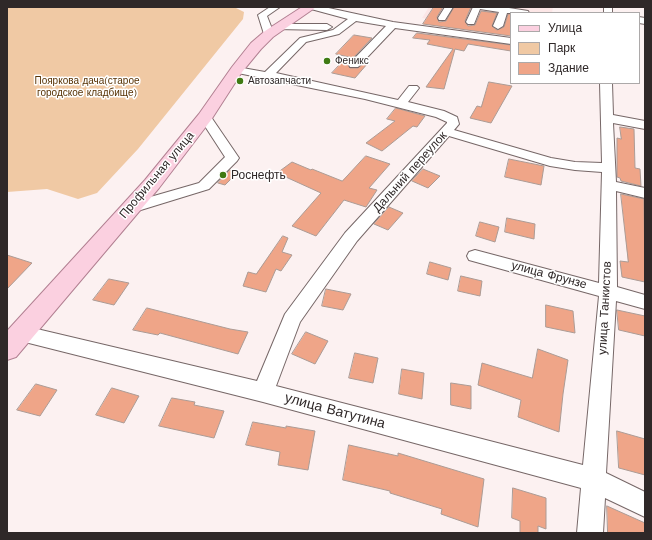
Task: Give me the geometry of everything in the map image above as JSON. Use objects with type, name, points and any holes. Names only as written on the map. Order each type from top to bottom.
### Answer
[{"type":"main road","name":"Профильная улица","points":[[13,341],[131,208],[205,117],[237,70],[256,46],[310,7]]},
{"type":"street","points":[[276,7],[262,15],[280,30],[305,33],[309,38]]},
{"type":"street","points":[[314,7],[354,18],[393,25],[510,41]]},
{"type":"street","points":[[442,18],[449,7]]},
{"type":"street","points":[[471,22],[476,7]]},
{"type":"street","points":[[482,7],[520,12]]},
{"type":"street","points":[[498,26],[505,9]]},
{"type":"street","points":[[268,75],[303,40],[336,32],[354,18]]},
{"type":"street","points":[[354,64],[393,25]]},
{"type":"street","points":[[280,30],[343,26]]},
{"type":"street","name":"Дальний переулок","points":[[237,70],[328,86],[400,104],[453,120],[453,124],[447,132],[351,238],[292,319],[263,392]]},
{"type":"street","name":"улица Танкистов","points":[[590,533],[608,290],[609,177],[606,84]]},
{"type":"street","points":[[400,104],[413,88]]},
{"type":"street","points":[[131,208],[204,186],[232,158],[205,117]]},
{"type":"street","points":[[607,118],[645,125]]},
{"type":"street","points":[[447,132],[550,162],[576,166],[609,177],[645,193]]},
{"type":"street","name":"улица Фрунзе","points":[[475,256],[608,290],[645,302]]},
{"type":"street","name":"улица Ватутина","points":[[13,341],[263,392],[570,472],[594,480],[645,505]]},
{"type":"shaded area","points":[[429,7],[553,7],[552,12],[510,12],[510,31],[422,18]]},
{"type":"green space","name":"Пояркова дача(старое городское кладбище)","points":[[7,7],[234,7],[244,12],[243,19],[138,149],[97,193],[78,199],[47,189],[7,192]]},
{"type":"building","points":[[434,7],[443,7],[437,17],[439,22],[446,21],[454,7],[471,7],[465,21],[468,26],[475,25],[481,11],[497,13],[492,26],[497,30],[504,27],[508,14],[510,14],[510,36],[423,24]]},
{"type":"building","points":[[417,33],[510,45],[510,51],[468,44],[464,51],[455,49],[444,89],[426,87],[453,49],[427,44],[430,40],[413,38]]},
{"type":"building","points":[[354,35],[372,38],[353,58],[336,54]]},
{"type":"building","points":[[346,58],[351,59],[348,64],[350,68],[358,68],[365,62],[368,63],[355,78],[332,73]]},
{"type":"building","points":[[489,82],[512,86],[491,123],[470,118],[477,106],[481,107]]},
{"type":"building","points":[[396,108],[425,116],[417,127],[413,126],[382,151],[366,143],[395,121],[387,119]]},
{"type":"building","points":[[620,127],[634,129],[635,168],[640,169],[641,186],[621,181],[620,178],[617,177],[617,138],[621,139]]},
{"type":"building","points":[[366,156],[390,164],[369,188],[377,190],[366,207],[344,200],[316,236],[292,226],[321,193],[277,173],[292,162],[342,181]]},
{"type":"building","points":[[509,159],[544,166],[541,185],[505,177]]},
{"type":"building","points":[[423,169],[440,176],[428,188],[412,181]]},
{"type":"building","points":[[230,170],[238,172],[225,185],[218,183]]},
{"type":"building","points":[[621,194],[644,199],[645,282],[622,277],[620,261],[628,262]]},
{"type":"building","points":[[389,207],[403,213],[388,230],[374,224]]},
{"type":"building","points":[[507,218],[535,224],[534,239],[505,232]]},
{"type":"building","points":[[480,222],[499,227],[495,242],[476,236]]},
{"type":"building","points":[[283,236],[288,238],[282,252],[292,255],[281,271],[276,269],[266,292],[243,286],[248,272],[256,274]]},
{"type":"building","points":[[7,255],[32,263],[7,289]]},
{"type":"building","points":[[430,262],[451,268],[448,280],[427,274]]},
{"type":"building","points":[[461,276],[482,281],[480,296],[458,291]]},
{"type":"building","points":[[109,279],[129,283],[114,305],[93,300]]},
{"type":"building","points":[[326,289],[351,294],[343,310],[322,306]]},
{"type":"building","points":[[546,305],[573,311],[575,333],[546,327]]},
{"type":"building","points":[[147,308],[230,329],[248,332],[238,354],[160,333],[158,335],[133,330]]},
{"type":"building","points":[[617,310],[645,316],[645,336],[619,330]]},
{"type":"building","points":[[306,332],[328,341],[315,364],[292,354]]},
{"type":"building","points":[[538,349],[568,360],[559,432],[518,417],[521,400],[478,385],[482,363],[532,378]]},
{"type":"building","points":[[355,353],[378,358],[373,383],[349,378]]},
{"type":"building","points":[[402,369],[424,373],[422,399],[399,394]]},
{"type":"building","points":[[451,383],[471,386],[471,409],[451,405]]},
{"type":"building","points":[[36,384],[57,390],[40,416],[17,410]]},
{"type":"building","points":[[112,388],[139,396],[124,423],[96,415]]},
{"type":"building","points":[[172,398],[195,402],[194,405],[224,411],[214,438],[159,426]]},
{"type":"building","points":[[253,422],[315,431],[308,470],[278,465],[280,452],[246,445]]},
{"type":"building","points":[[617,431],[645,439],[645,475],[619,468]]},
{"type":"building","points":[[349,445],[398,456],[398,453],[484,479],[478,527],[441,514],[442,509],[390,493],[390,491],[343,480]]},
{"type":"building","points":[[513,488],[546,498],[546,529],[538,526],[538,533],[520,533],[520,521],[512,518]]},
{"type":"building","points":[[607,506],[645,523],[645,533],[608,533]]},
{"type":"place","name":"Феникс","points":[[327,61]]},
{"type":"place","name":"Автозапчасти","points":[[240,81]]},
{"type":"place","name":"Роснефть","points":[[223,175]]}]
